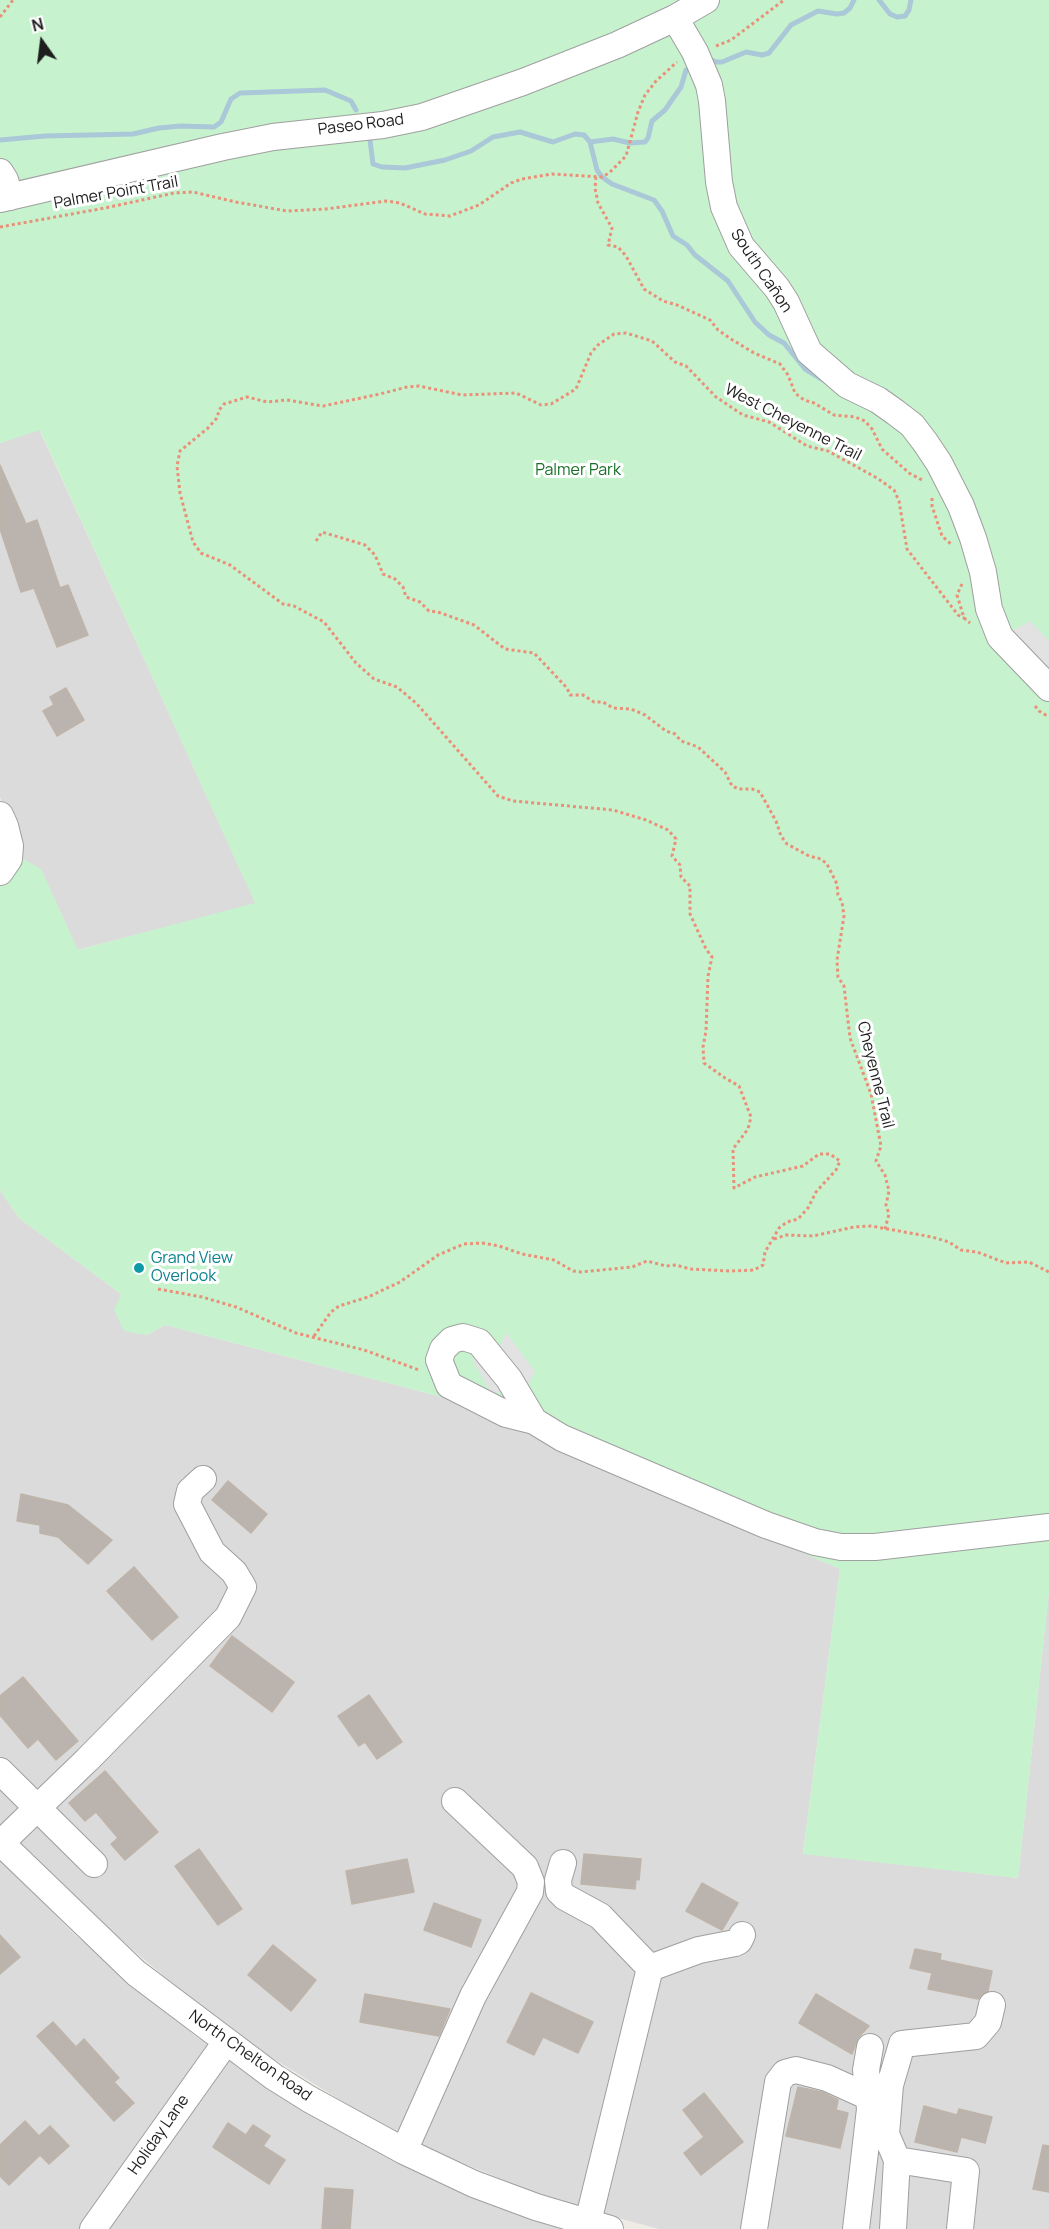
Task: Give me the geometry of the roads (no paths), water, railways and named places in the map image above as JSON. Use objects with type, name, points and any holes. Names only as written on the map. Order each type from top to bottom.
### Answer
[{"type":"street","name":"Paseo Road","points":[[5,198],[273,137],[422,117],[524,82],[617,45],[675,18],[706,0]]},
{"type":"street","name":"South Cañon","points":[[675,18],[695,52],[706,78],[712,101],[718,182],[724,207],[741,246],[781,295],[809,352],[847,385],[878,400],[912,425],[925,442],[939,463],[973,538],[983,572],[989,609],[1000,637],[1049,688]]},
{"type":"street","points":[[0,172],[5,180],[5,198]]},
{"type":"street","points":[[0,815],[10,846],[9,859],[0,872]]},
{"type":"street","points":[[534,1421],[509,1379],[479,1342],[463,1337],[452,1340],[443,1349],[439,1360],[449,1385],[506,1414],[534,1421],[573,1443],[774,1528],[815,1542],[841,1547],[875,1547],[1049,1527]]},
{"type":"street","points":[[0,1843],[38,1808],[228,1617],[243,1587],[234,1572],[212,1552],[187,1504],[190,1491],[203,1479]]},
{"type":"street","points":[[0,1771],[94,1863]]},
{"type":"street","points":[[404,2151],[473,1996],[530,1892],[531,1882],[525,1867],[455,1801]]},
{"type":"street","name":"North Chelton Road","points":[[0,1843],[136,1973],[274,2077],[309,2099],[404,2151],[474,2184],[536,2207],[599,2226]]},
{"type":"street","points":[[563,1863],[558,1880],[559,1891],[565,1897],[600,1916],[650,1968]]},
{"type":"street","points":[[650,1968],[674,1958],[735,1943],[742,1935]]},
{"type":"street","points":[[599,2226],[650,1968]]},
{"type":"street","points":[[893,2229],[897,2160],[886,2134],[890,2085],[902,2044],[976,2036],[988,2022],[992,2005]]},
{"type":"street","name":"Holiday Lane","points":[[93,2229],[226,2042]]},
{"type":"street","points":[[856,2229],[870,2109],[866,2070],[870,2047]]},
{"type":"street","points":[[754,2229],[778,2082],[785,2073],[796,2070],[827,2078],[868,2097]]},
{"type":"street","points":[[897,2160],[966,2171],[960,2229]]},
{"type":"waterway","points":[[707,58],[722,62],[746,52],[762,55],[769,53],[791,25],[818,11],[844,13],[854,0]]},
{"type":"waterway","points":[[879,0],[890,14],[897,17],[905,16],[911,0]]},
{"type":"waterway","points":[[590,142],[613,139],[630,143],[645,142],[652,121],[665,110],[681,87],[686,70]]},
{"type":"waterway","points":[[0,140],[45,136],[133,134],[181,126],[214,127],[221,122],[231,99],[240,93],[325,90],[351,101],[356,110]]},
{"type":"waterway","points":[[370,140],[373,164],[382,167],[405,168],[445,160],[471,151],[493,137],[520,132],[553,142],[575,134],[584,135],[590,142],[597,170],[602,177],[612,184],[654,200],[662,211],[673,236],[687,245],[695,255],[728,281],[755,322],[769,335],[784,343],[805,369],[825,381]]},
{"type":"place","name":"Grand View Overlook","points":[[139,1268]]},
{"type":"park label","name":"Palmer Park","points":[[578,471]]}]
